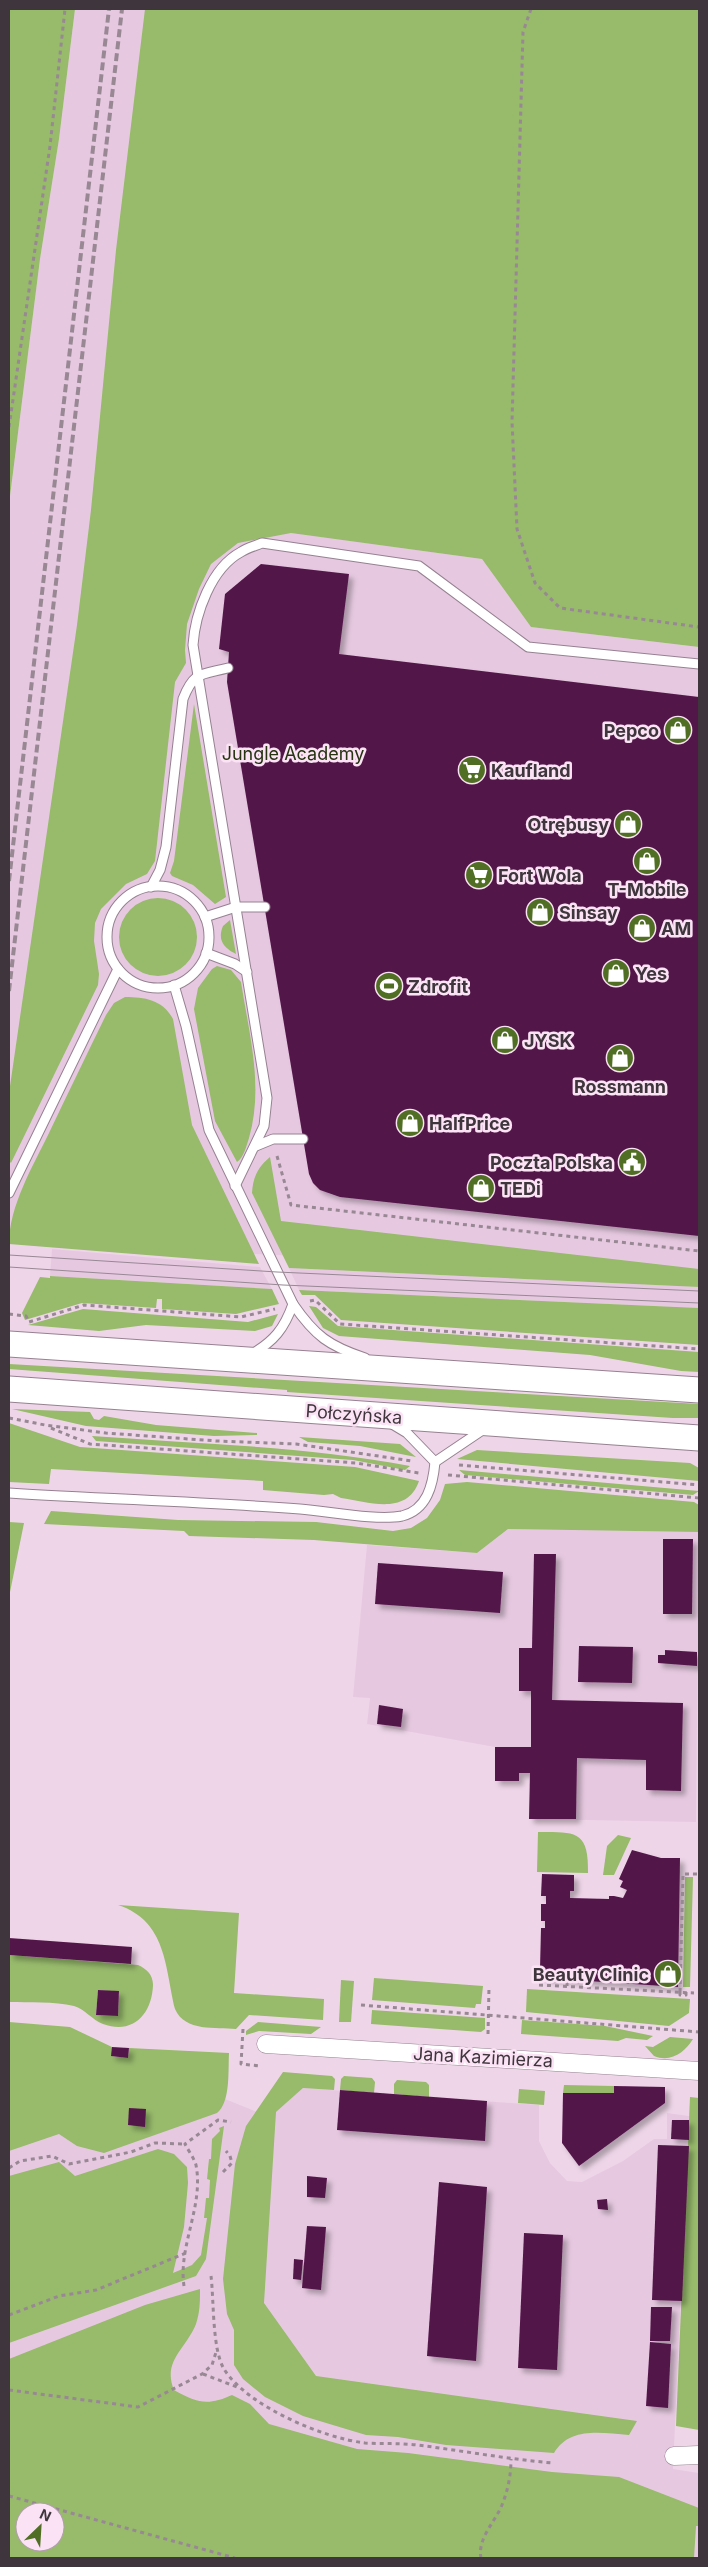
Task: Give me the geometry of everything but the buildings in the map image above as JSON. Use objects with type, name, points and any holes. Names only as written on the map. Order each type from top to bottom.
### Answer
[{"type":"main road","points":[[9,1344],[394,1368],[699,1390]]},
{"type":"main road","name":"Połczyńska","points":[[9,1389],[699,1438]]},
{"type":"street","name":"Jana Kazimierza","points":[[266,2044],[699,2071]]},
{"type":"street","points":[[674,2456],[699,2455]]},
{"type":"lane","points":[[235,1186],[256,1146],[264,1126],[268,1098],[193,645],[194,626],[202,600],[225,566],[239,552],[262,543],[419,566],[528,648],[699,664]]},
{"type":"lane","points":[[151,887],[160,870],[166,847],[183,700],[190,682],[198,675],[228,668]]},
{"type":"lane","points":[[151,887],[170,888],[187,895],[205,917],[209,935],[206,953],[192,975],[174,985],[158,988],[141,985],[118,969],[108,947],[110,921],[125,899],[134,892],[151,887]]},
{"type":"lane","points":[[205,917],[236,906],[265,907]]},
{"type":"lane","points":[[206,953],[235,964],[247,972]]},
{"type":"lane","points":[[9,1193],[118,969]]},
{"type":"lane","points":[[174,985],[186,1026],[209,1130],[293,1304],[310,1328],[338,1349],[394,1368]]},
{"type":"lane","points":[[256,1146],[273,1139],[303,1138]]},
{"type":"lane","points":[[244,1359],[268,1345],[286,1324],[293,1304]]},
{"type":"lane","points":[[9,1494],[300,1509],[390,1517],[410,1512],[424,1501],[429,1493],[435,1462],[407,1433],[380,1416]]},
{"type":"lane","points":[[435,1462],[493,1423]]},
{"type":"path","points":[[9,428],[50,146],[65,9]]},
{"type":"path","points":[[532,9],[523,32],[512,403],[518,529],[535,583],[560,608],[699,627]]},
{"type":"path","points":[[277,1156],[290,1205],[699,1252]]},
{"type":"path","points":[[9,1314],[26,1316],[29,1322],[84,1305],[241,1317],[315,1300],[340,1324],[699,1349]]},
{"type":"path","points":[[9,1418],[45,1426],[216,1441],[296,1444],[418,1462]]},
{"type":"path","points":[[45,1426],[90,1444],[356,1463],[404,1472],[699,1498]]},
{"type":"path","points":[[455,1464],[699,1485]]},
{"type":"path","points":[[680,1992],[683,1874],[697,1874]]},
{"type":"path","points":[[567,1980],[567,1986]]},
{"type":"path","points":[[539,1985],[643,1987],[694,1993]]},
{"type":"path","points":[[488,2034],[489,1987]]},
{"type":"path","points":[[361,2005],[699,2032]]},
{"type":"path","points":[[243,2029],[241,2064],[260,2066]]},
{"type":"path","points":[[9,2168],[20,2161],[52,2156],[69,2164],[115,2156],[155,2143],[185,2144],[218,2120],[231,2122]]},
{"type":"path","points":[[184,2286],[182,2269],[195,2206],[196,2186],[196,2164],[185,2144]]},
{"type":"path","points":[[223,2172],[232,2163],[226,2151]]},
{"type":"path","points":[[9,2315],[59,2296],[96,2290],[186,2253]]},
{"type":"path","points":[[212,2276],[218,2348],[223,2368],[237,2387]]},
{"type":"path","points":[[9,2390],[138,2407],[202,2374],[212,2365],[218,2348]]},
{"type":"path","points":[[202,2374],[237,2387],[269,2408],[323,2432],[364,2442],[417,2445],[511,2459],[553,2463]]},
{"type":"path","points":[[481,2558],[480,2550],[483,2539],[502,2506],[508,2489],[511,2459]]},
{"type":"path","points":[[9,2496],[235,2558]]},
{"type":"shaded area","points":[[75,9],[201,9],[146,513],[482,559],[531,627],[699,647],[699,1277],[544,1267],[9,1243],[9,504],[40,259],[59,139]]},
{"type":"shaded area","points":[[52,1249],[260,1267],[272,1289],[50,1276]]},
{"type":"shaded area","points":[[289,1268],[699,1287],[699,1308],[299,1290]]},
{"type":"shaded area","points":[[508,1529],[699,1532],[696,1822],[529,1819],[530,1747],[495,1747],[367,1724],[370,1698],[353,1697],[367,1545],[477,1553]]},
{"type":"shaded area","points":[[9,2087],[225,2099],[257,2112],[276,2112],[303,2088],[539,2105],[539,2141],[550,2163],[567,2181],[582,2182],[623,2161],[654,2139],[667,2139],[667,2113],[689,2116],[673,2469],[699,2473],[699,2558],[9,2558]]},
{"type":"green space","points":[[9,9],[75,9],[59,139],[40,259],[9,504]]},
{"type":"green space","points":[[145,9],[699,9],[699,647],[531,627],[482,559],[291,533],[238,543],[211,564],[199,589],[187,624],[186,663],[175,682],[155,861],[147,874],[126,884],[101,909],[95,923],[94,941],[99,974],[98,985],[11,1163],[9,1161],[9,1093],[77,625],[91,510],[116,250]]},
{"type":"green space","points":[[194,704],[226,897],[215,904],[193,885],[172,876],[170,873],[174,861]]},
{"type":"green space","points":[[158,898],[173,901],[186,909],[194,922],[197,937],[194,952],[186,965],[173,973],[158,976],[143,973],[130,965],[122,952],[119,937],[122,922],[130,909],[143,901]]},
{"type":"green space","points":[[230,920],[236,954],[225,946],[221,939],[223,926]]},
{"type":"green space","points":[[217,966],[231,970],[241,982],[254,1060],[255,1099],[253,1118],[246,1148],[237,1162],[215,1121],[194,1009],[198,988],[212,969]]},
{"type":"green space","points":[[125,997],[153,1001],[164,1008],[173,1019],[192,1125],[259,1264],[9,1244],[13,1215],[29,1173],[106,1015],[114,1003]]},
{"type":"green space","points":[[270,1157],[281,1221],[699,1269],[699,1287],[289,1268],[252,1193],[257,1173]]},
{"type":"green space","points":[[50,1276],[272,1289],[279,1304],[236,1314],[162,1309],[162,1299],[157,1299],[156,1308],[82,1303],[25,1320],[22,1313],[40,1277],[50,1278]]},
{"type":"green space","points":[[299,1290],[699,1308],[699,1345],[341,1320],[315,1295],[302,1295]]},
{"type":"green space","points":[[309,1306],[316,1307],[338,1326],[699,1352],[699,1372],[681,1371],[590,1355],[339,1336],[323,1328]]},
{"type":"green space","points":[[83,1309],[248,1322],[278,1314],[272,1326],[255,1331],[146,1325],[99,1331],[28,1325]]},
{"type":"green space","points":[[9,1364],[699,1404],[699,1418],[673,1418],[287,1392],[287,1390],[9,1369]]},
{"type":"green space","points":[[12,1409],[90,1412],[94,1419],[99,1420],[104,1416],[156,1425],[257,1433],[257,1435],[214,1436],[86,1426]]},
{"type":"green space","points":[[9,1423],[80,1447],[355,1467],[419,1481],[413,1492],[406,1499],[386,1504],[341,1498],[333,1494],[324,1495],[263,1490],[263,1481],[51,1469],[49,1484],[9,1482]]},
{"type":"green space","points":[[92,1436],[291,1450],[371,1459],[410,1466],[405,1470],[353,1460],[96,1441]]},
{"type":"green space","points":[[299,1437],[400,1444],[416,1457],[360,1446],[308,1442]]},
{"type":"green space","points":[[477,1450],[690,1463],[699,1468],[699,1481],[457,1459]]},
{"type":"green space","points":[[459,1470],[699,1491],[693,1495],[465,1475]]},
{"type":"green space","points":[[467,1482],[694,1502],[699,1505],[699,1532],[508,1529],[477,1553],[314,1540],[189,1536],[184,1531],[44,1524],[51,1511],[178,1520],[316,1522],[393,1531],[411,1528],[427,1518],[440,1500],[445,1484]]},
{"type":"green space","points":[[9,1522],[24,1523],[9,1597]]},
{"type":"green space","points":[[538,1832],[562,1832],[577,1836],[586,1848],[588,1873],[537,1872]]},
{"type":"green space","points":[[618,1835],[631,1838],[614,1875],[603,1875],[607,1846]]},
{"type":"green space","points":[[685,1877],[693,1877],[690,1987],[683,1987]]},
{"type":"green space","points":[[118,1905],[239,1913],[234,1993],[324,1999],[323,2020],[249,2015],[236,2029],[202,2027],[186,2022],[175,2009],[165,1962],[155,1934],[146,1922],[134,1912]]},
{"type":"green space","points":[[9,1955],[138,1965],[149,1973],[153,1981],[152,1995],[145,2013],[139,2020],[123,2027],[103,2024],[82,2010],[66,2004],[9,2002]],"holes":[[[98,1990],[119,1992],[118,2016],[96,2015]]]},
{"type":"green space","points":[[374,1978],[483,1986],[481,2004],[476,2004],[475,2008],[372,2000]]},
{"type":"green space","points":[[341,1980],[354,1981],[351,2022],[339,2022]]},
{"type":"green space","points":[[527,1989],[690,1999],[689,2013],[669,2026],[526,2012]]},
{"type":"green space","points":[[372,2010],[485,2018],[485,2029],[481,2032],[371,2024]]},
{"type":"green space","points":[[522,2020],[605,2026],[653,2036],[647,2040],[626,2038],[618,2041],[521,2034]]},
{"type":"green space","points":[[9,2022],[70,2027],[112,2047],[112,2056],[128,2058],[129,2048],[229,2053],[228,2085],[225,2101],[217,2113],[104,2153],[77,2146],[59,2134],[9,2151]]},
{"type":"green space","points":[[258,2022],[321,2027],[311,2034],[259,2031],[246,2035],[246,2031]]},
{"type":"green space","points":[[670,2037],[693,2039],[682,2052],[666,2058],[654,2056],[645,2046],[653,2047]]},
{"type":"green space","points":[[283,2072],[332,2076],[335,2079],[334,2090],[303,2088],[276,2112],[264,2303],[316,2376],[637,2421],[629,2435],[587,2433],[578,2435],[561,2444],[554,2453],[446,2445],[398,2437],[366,2435],[303,2416],[265,2397],[243,2379],[234,2365],[234,2330],[227,2314],[223,2279],[235,2164],[246,2126]]},
{"type":"green space","points":[[344,2076],[372,2078],[375,2082],[374,2093],[340,2090],[341,2079]]},
{"type":"green space","points":[[397,2080],[426,2082],[429,2085],[429,2097],[394,2094],[394,2084]]},
{"type":"green space","points":[[564,2085],[614,2086],[614,2093],[563,2093]]},
{"type":"green space","points":[[519,2089],[545,2091],[544,2105],[518,2103]]},
{"type":"green space","points":[[690,2097],[699,2098],[699,2430],[676,2426]]},
{"type":"green space","points":[[224,2126],[206,2259],[196,2276],[9,2343],[9,2176],[59,2162],[75,2176],[158,2149],[174,2154],[187,2167],[188,2183],[184,2227],[173,2273],[192,2265],[201,2255],[207,2218],[204,2218],[206,2198],[209,2198],[210,2180],[207,2179],[212,2139],[220,2131],[219,2128]]},
{"type":"green space","points":[[200,2289],[200,2303],[196,2324],[173,2363],[171,2380],[174,2390],[189,2398],[203,2402],[216,2401],[232,2395],[250,2404],[269,2424],[357,2449],[408,2453],[552,2472],[619,2477],[699,2508],[699,2526],[696,2526],[694,2558],[9,2558],[9,2359],[145,2305]]},
{"type":"tram line","points":[[9,1255],[277,1272],[699,1291]]},
{"type":"tram line","points":[[9,1267],[283,1285],[699,1303]]},
{"type":"railway","points":[[9,881],[109,9]]},
{"type":"railway","points":[[9,991],[122,9]]},
{"type":"place","name":"Pepco","points":[[678,730]]},
{"type":"place","name":"Kaufland","points":[[472,770]]},
{"type":"place","name":"Otrębusy","points":[[628,824]]},
{"type":"place","name":"T-Mobile","points":[[647,861]]},
{"type":"place","name":"Fort Wola","points":[[479,875]]},
{"type":"place","name":"Sinsay","points":[[540,912]]},
{"type":"place","name":"AM","points":[[642,928]]},
{"type":"place","name":"Yes","points":[[616,973]]},
{"type":"place","name":"Zdrofit","points":[[389,986]]},
{"type":"place","name":"JYSK","points":[[505,1040]]},
{"type":"place","name":"Rossmann","points":[[620,1058]]},
{"type":"place","name":"HalfPrice","points":[[410,1123]]},
{"type":"place","name":"Poczta Polska","points":[[632,1162]]},
{"type":"place","name":"TEDi","points":[[481,1188]]},
{"type":"place","name":"Beauty Clinic","points":[[668,1974]]},
{"type":"park label","name":"Jungle Academy","points":[[293,753]]}]
